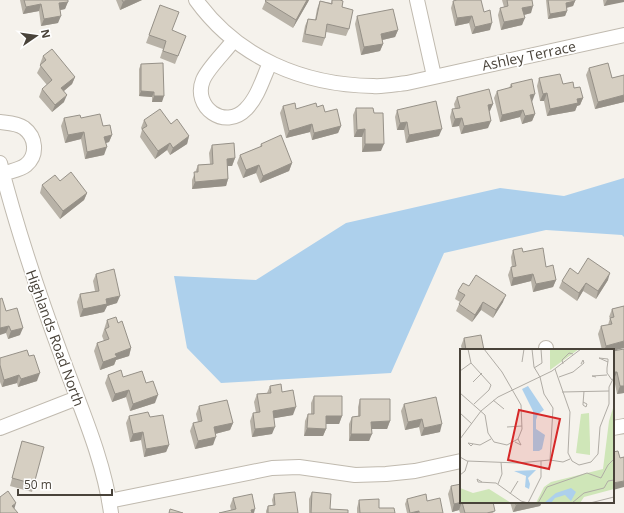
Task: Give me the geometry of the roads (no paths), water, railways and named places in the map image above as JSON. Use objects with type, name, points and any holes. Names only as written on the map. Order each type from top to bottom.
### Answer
[{"type":"street","name":"Ashley Terrace","points":[[196,0],[233,41],[270,63],[281,69],[311,79],[343,85],[375,86],[407,83],[624,35]]},
{"type":"street","points":[[417,0],[434,76]]},
{"type":"street","points":[[233,41],[203,79],[200,90],[202,100],[208,111],[226,118],[246,110],[253,99],[270,63]]},
{"type":"street","points":[[0,122],[13,123],[23,127],[30,134],[34,142],[34,152],[31,160],[25,166],[1,168]]},
{"type":"street","name":"Highlands Road North","points":[[1,168],[25,253],[90,433],[110,507]]},
{"type":"street","points":[[0,428],[77,398]]},
{"type":"street","points":[[614,428],[624,426]]},
{"type":"street","points":[[110,507],[272,468],[299,467],[356,474],[386,474],[415,471],[460,461]]},
{"type":"water","points":[[624,178],[624,237],[622,235],[546,230],[444,253],[391,373],[221,383],[187,348],[174,276],[256,280],[346,223],[500,188],[564,196]]}]
